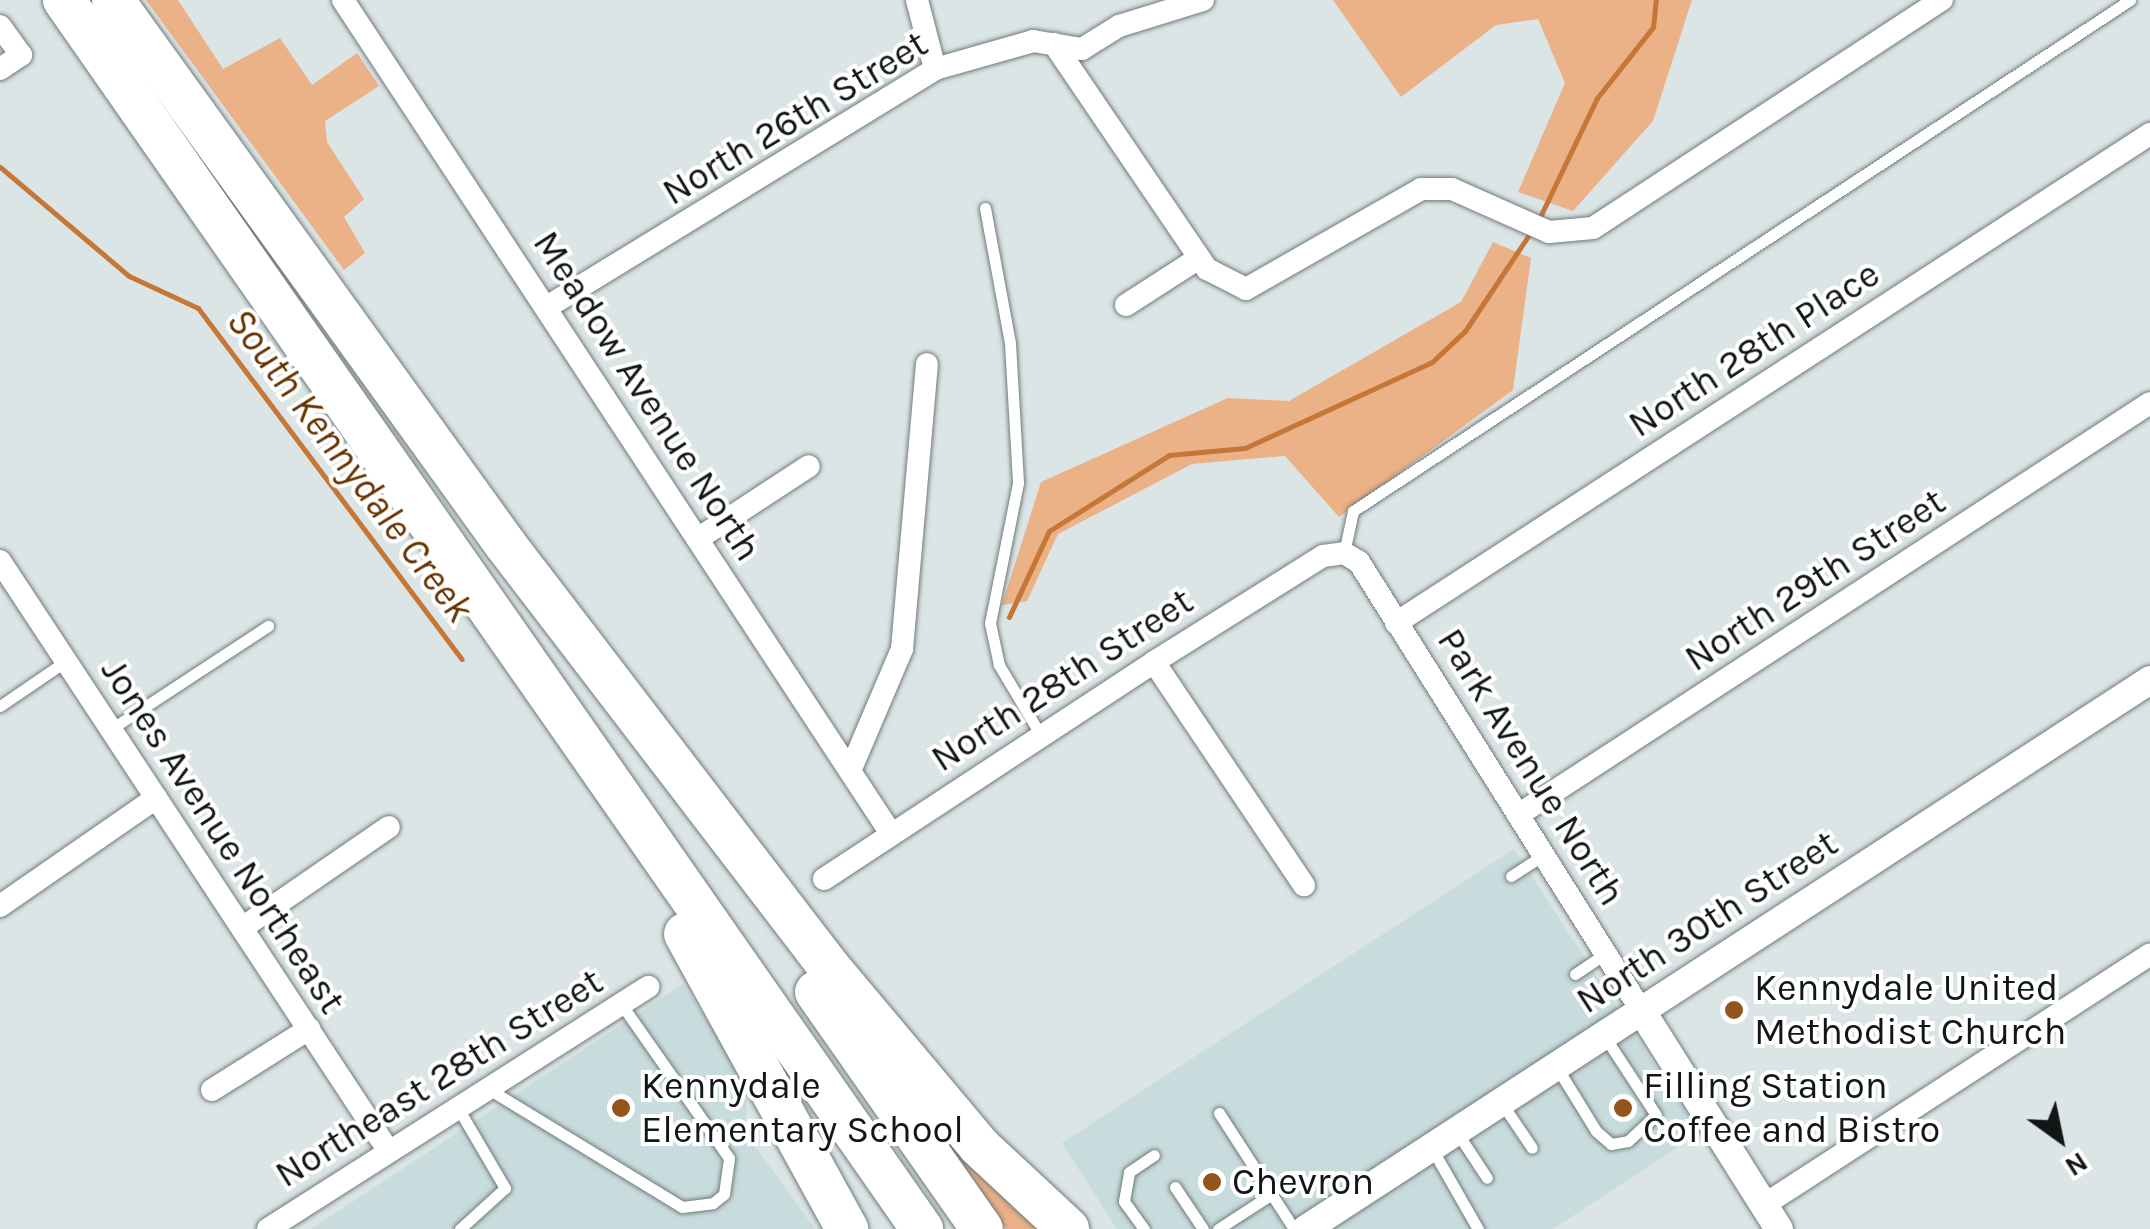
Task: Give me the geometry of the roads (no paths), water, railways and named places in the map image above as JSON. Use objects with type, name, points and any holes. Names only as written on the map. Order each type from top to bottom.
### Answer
[{"type":"highway","points":[[64,0],[391,463],[922,1229]]},
{"type":"highway","points":[[114,0],[505,544],[982,1229]]},
{"type":"highway","points":[[391,463],[707,971],[847,1229]]},
{"type":"highway","points":[[505,544],[866,1012],[979,1146],[1068,1229]]},
{"type":"street","name":"Meadow Avenue North","points":[[343,0],[890,832]]},
{"type":"street","points":[[916,0],[935,69]]},
{"type":"street","name":"North 26th Street","points":[[547,307],[935,69],[1033,41],[1082,50],[1119,26],[1202,0]]},
{"type":"street","points":[[1054,44],[1199,258],[1220,282],[1246,289],[1421,189],[1452,189],[1566,234],[1607,221],[1942,0]]},
{"type":"street","points":[[0,26],[21,55],[0,69]]},
{"type":"street","name":"North 28th Place","points":[[1396,623],[2150,134]]},
{"type":"street","points":[[1126,305],[1199,258]]},
{"type":"street","points":[[850,772],[902,649],[927,364]]},
{"type":"street","name":"North 29th Street","points":[[1518,816],[2150,403]]},
{"type":"street","points":[[698,538],[810,466]]},
{"type":"street","name":"Park Avenue North","points":[[1344,552],[1396,623],[1772,1217]]},
{"type":"street","name":"North 28th Street","points":[[824,878],[1154,662],[1344,552]]},
{"type":"street","name":"Jones Avenue Northeast","points":[[0,561],[388,1150]]},
{"type":"street","points":[[1154,662],[1304,885]]},
{"type":"street","name":"North 30th Street","points":[[1305,1229],[2150,680]]},
{"type":"street","points":[[0,906],[156,798]]},
{"type":"street","points":[[242,928],[389,827]]},
{"type":"street","points":[[1772,1217],[2150,954]]},
{"type":"street","name":"Northeast 28th Street","points":[[277,1227],[388,1150],[648,987]]},
{"type":"street","points":[[212,1090],[309,1030]]},
{"type":"lane","points":[[1344,552],[1353,510],[2130,0]]},
{"type":"lane","points":[[984,208],[1010,344],[1018,483],[990,623],[999,665],[1040,734]]},
{"type":"lane","points":[[111,729],[268,626]]},
{"type":"lane","points":[[0,706],[66,661]]},
{"type":"lane","points":[[1510,876],[1543,855]]},
{"type":"lane","points":[[1575,974],[1605,954]]},
{"type":"lane","points":[[487,1088],[682,1207],[713,1203],[724,1194],[729,1158],[621,1004]]},
{"type":"lane","points":[[1556,1066],[1596,1131],[1611,1144],[1628,1141],[1656,1115],[1604,1034]]},
{"type":"lane","points":[[1501,1102],[1532,1148]]},
{"type":"lane","points":[[457,1107],[504,1188],[460,1229]]},
{"type":"lane","points":[[1219,1113],[1272,1194],[1305,1229]]},
{"type":"lane","points":[[1456,1131],[1487,1178]]},
{"type":"lane","points":[[1431,1147],[1478,1229]]},
{"type":"lane","points":[[1144,1229],[1124,1201],[1129,1172],[1154,1155]]},
{"type":"lane","points":[[1175,1187],[1202,1229]]},
{"type":"lane","points":[[1218,1229],[1272,1194]]},
{"type":"waterway","name":"South Kennydale Creek","points":[[1538,221],[1597,98],[1653,27],[1656,0]]},
{"type":"waterway","name":"South Kennydale Creek","points":[[0,167],[129,276],[198,308],[462,659]]},
{"type":"waterway","name":"South Kennydale Creek","points":[[1009,617],[1049,531],[1169,455],[1245,448],[1432,362],[1465,331],[1532,230]]},
{"type":"place","name":"Kennydale United Methodist Church","points":[[1734,1010]]},
{"type":"place","name":"Kennydale Elementary School","points":[[621,1108]]},
{"type":"place","name":"Filling Station Coffee and Bistro","points":[[1623,1108]]},
{"type":"place","name":"Chevron","points":[[1212,1182]]}]
